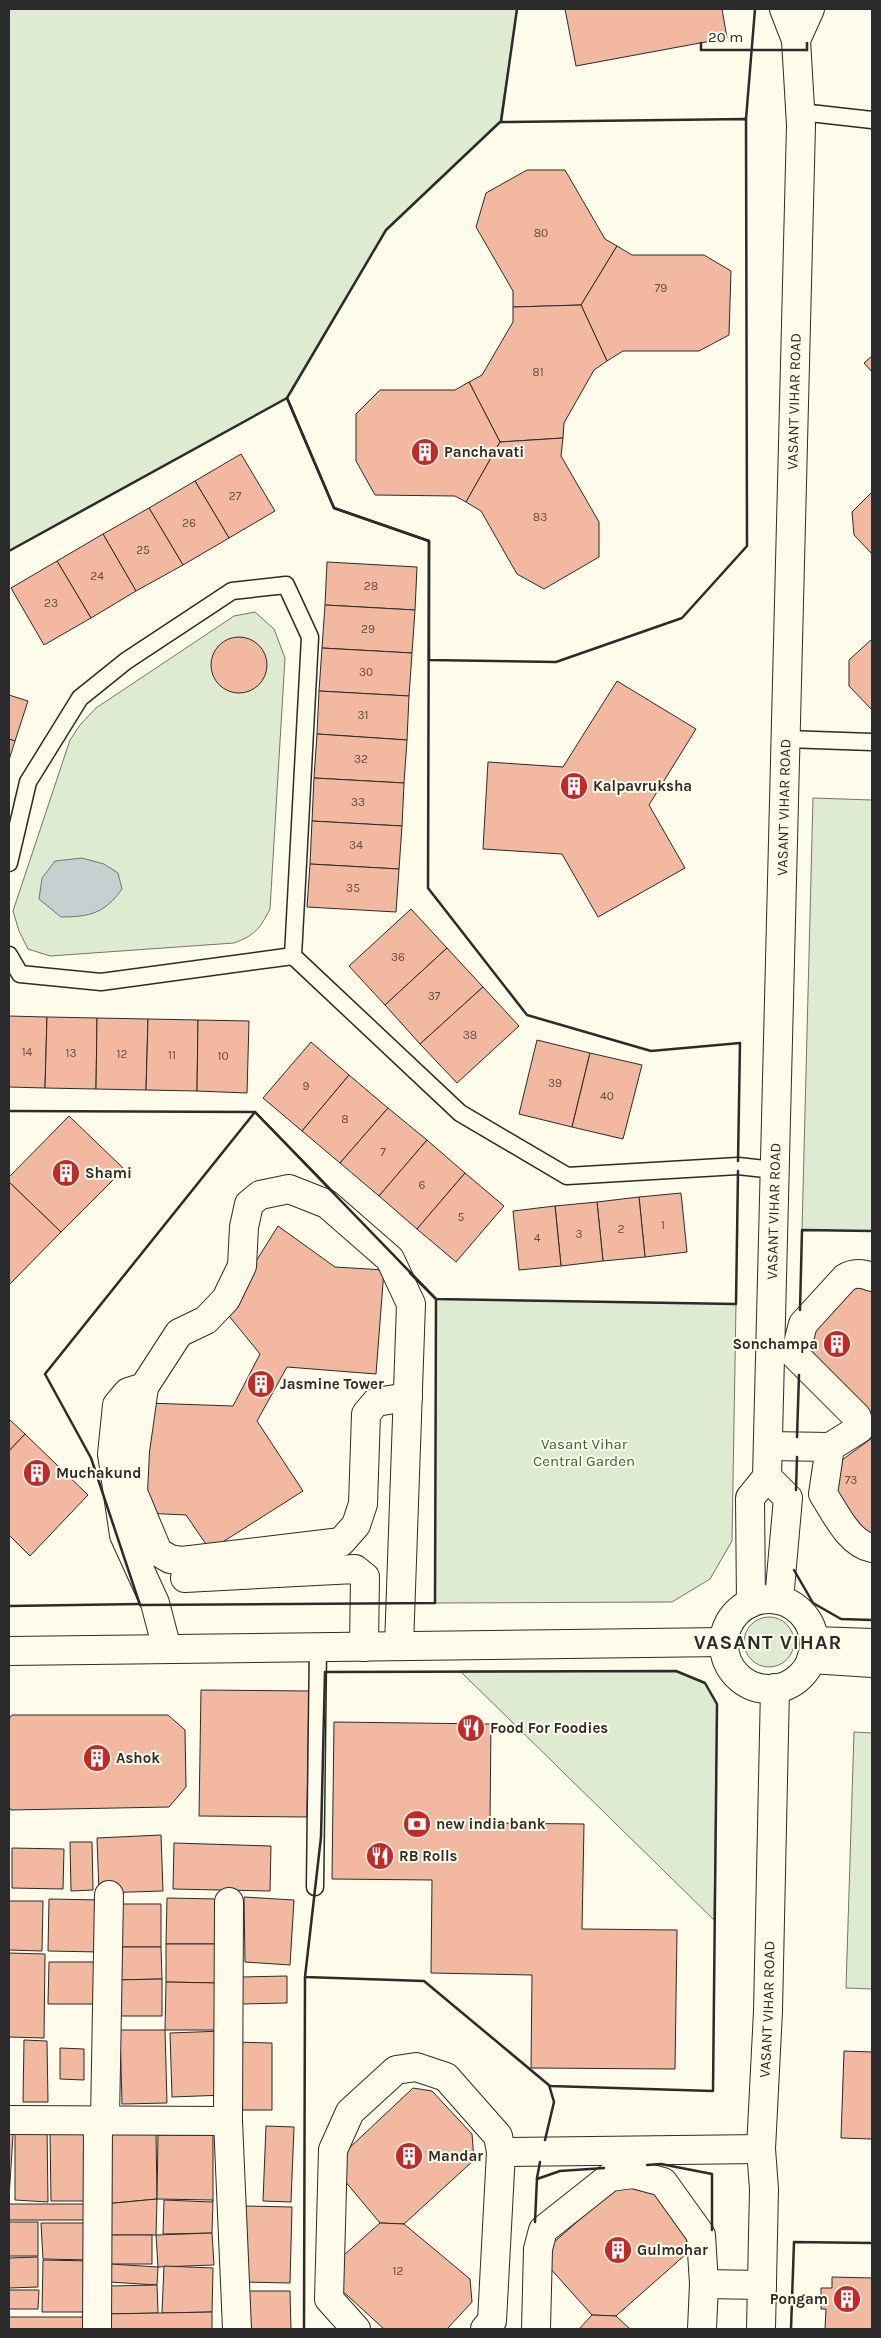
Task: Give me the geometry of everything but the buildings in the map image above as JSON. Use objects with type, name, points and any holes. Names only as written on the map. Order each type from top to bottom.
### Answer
[{"type":"street","points":[[784,9],[796,40]]},
{"type":"street","name":"VASANT VIHAR ROAD","points":[[767,1477],[801,112],[796,40],[810,9]]},
{"type":"street","points":[[399,1646],[412,1304],[390,1259],[327,1204],[289,1189],[260,1195],[249,1204],[244,1227],[242,1266],[226,1299],[206,1320],[179,1333],[144,1388],[135,1452],[133,1492],[158,1552],[170,1559],[182,1561],[341,1542],[356,1525],[363,1504],[366,1414],[376,1402],[408,1397]]},
{"type":"street","points":[[768,1446],[830,1447],[859,1429],[857,1417],[795,1355],[802,1324],[852,1274],[872,1277]]},
{"type":"street","points":[[144,1388],[128,1392],[117,1405],[112,1454],[124,1536],[155,1602],[167,1649]]},
{"type":"street","points":[[830,1447],[823,1494],[842,1523],[860,1544],[872,1548]]},
{"type":"street","points":[[751,1603],[750,1498],[767,1477],[788,1498],[779,1600]]},
{"type":"street","points":[[185,1578],[355,1569],[365,1577],[364,1647]]},
{"type":"street","points":[[765,1599],[779,1600],[792,1605],[803,1614],[811,1626],[812,1650],[806,1670],[797,1678],[775,1688],[759,1687],[745,1682],[733,1672],[726,1658],[724,1642],[731,1619],[740,1609],[751,1603],[765,1599]]},
{"type":"street","points":[[9,1651],[724,1642]]},
{"type":"street","points":[[812,1650],[872,1643]]},
{"type":"street","points":[[812,1650],[872,1663]]},
{"type":"street","name":"VASANT VIHAR ROAD","points":[[761,2329],[764,2190],[761,2149],[768,2011],[775,1688]]},
{"type":"street","points":[[96,2329],[109,1895]]},
{"type":"street","points":[[229,1902],[228,2121],[237,2329]]},
{"type":"street","points":[[356,2329],[329,2299],[333,2150],[350,2112],[396,2070],[416,2067],[446,2077],[498,2136],[501,2152],[492,2321],[485,2329]]},
{"type":"street","points":[[9,2120],[228,2121]]},
{"type":"street","points":[[501,2152],[761,2149]]},
{"type":"street","points":[[536,2329],[538,2249],[543,2230],[610,2177],[633,2174],[663,2182],[701,2235],[704,2284],[702,2329]]},
{"type":"street","points":[[704,2284],[762,2285]]},
{"type":"lane","points":[[801,112],[872,120]]},
{"type":"lane","points":[[9,863],[28,782],[80,698],[126,661],[232,591],[286,585],[310,638],[293,956],[460,1113],[567,1176],[738,1166],[774,1170]]},
{"type":"lane","points":[[786,739],[872,742]]},
{"type":"lane","points":[[9,955],[20,974],[101,982],[293,956]]},
{"type":"lane","points":[[315,1887],[318,1647]]},
{"type":"green space","points":[[9,9],[517,9],[500,122],[386,230],[287,398],[9,551]]},
{"type":"green space","points":[[255,612],[274,629],[285,658],[270,909],[263,922],[252,934],[234,943],[50,956],[28,949],[19,931],[13,911],[70,740],[80,725],[96,708],[234,616]]},
{"type":"green space","points":[[813,798],[872,800],[872,1231],[802,1230]]},
{"type":"green space","name":"Vasant Vihar Central Garden","points":[[436,1299],[736,1304],[732,1541],[710,1579],[672,1602],[435,1603]]},
{"type":"green space","points":[[769,1617],[779,1619],[787,1624],[792,1632],[794,1642],[792,1652],[787,1660],[779,1665],[769,1667],[759,1665],[751,1660],[746,1652],[744,1642],[746,1632],[751,1624],[759,1619]]},
{"type":"green space","points":[[460,1671],[676,1671],[705,1683],[717,1704],[714,1920]]},
{"type":"green space","points":[[854,1732],[872,1733],[872,1989],[846,1988]]},
{"type":"shaded area","points":[[82,858],[104,864],[118,873],[122,889],[109,904],[96,912],[80,916],[61,917],[39,899],[42,878],[55,861]]},
{"type":"wall","points":[[501,122],[517,9]]},
{"type":"wall","points":[[744,119],[746,119],[755,9]]},
{"type":"wall","points":[[746,119],[747,546],[682,618],[556,662],[429,660],[429,541],[334,508],[287,398],[386,230],[500,122],[746,119]]},
{"type":"wall","points":[[9,551],[287,398],[334,508],[429,541],[428,888],[527,1015],[651,1051],[740,1043],[738,1161]]},
{"type":"wall","points":[[9,1111],[255,1112],[334,1193]]},
{"type":"wall","points":[[255,1112],[436,1299],[435,1603],[140,1605],[91,1458],[45,1374],[255,1112]]},
{"type":"wall","points":[[410,1273],[436,1299],[736,1304],[738,1171]]},
{"type":"wall","points":[[800,1310],[802,1230],[872,1231]]},
{"type":"wall","points":[[797,1437],[799,1375]]},
{"type":"wall","points":[[796,1490],[797,1457]]},
{"type":"wall","points":[[794,1570],[813,1603],[841,1619],[872,1620]]},
{"type":"wall","points":[[9,1606],[140,1604]]},
{"type":"wall","points":[[676,1671],[705,1683],[717,1704],[713,2091],[550,2086],[424,1981],[305,1977],[321,1837],[325,1672],[676,1671]]},
{"type":"wall","points":[[304,2329],[306,1977]]},
{"type":"wall","points":[[545,2140],[554,2102],[549,2085]]},
{"type":"wall","points":[[535,2222],[537,2178],[540,2162]]},
{"type":"wall","points":[[647,2165],[661,2164],[712,2174],[712,2230]]},
{"type":"wall","points":[[537,2179],[560,2171],[604,2168]]},
{"type":"wall","points":[[791,2329],[794,2242],[872,2243]]},
{"type":"place","name":"Panchavati","points":[[425,452]]},
{"type":"place","name":"Kalpavruksha","points":[[574,786]]},
{"type":"place","name":"Shami","points":[[66,1173]]},
{"type":"place","name":"Sonchampa","points":[[837,1344]]},
{"type":"place","name":"Jasmine Tower","points":[[261,1384]]},
{"type":"place","name":"Muchakund","points":[[37,1473]]},
{"type":"place","name":"Food For Foodies","points":[[471,1728]]},
{"type":"place","name":"Ashok","points":[[97,1758]]},
{"type":"place","name":"new india bank","points":[[417,1824]]},
{"type":"place","name":"RB Rolls","points":[[380,1856]]},
{"type":"place","name":"Mandar","points":[[409,2156]]},
{"type":"place","name":"Gulmohar","points":[[618,2250]]},
{"type":"place","name":"Pongam","points":[[847,2299]]},
{"type":"district","name":"VASANT VIHAR","points":[[768,1642]]}]
